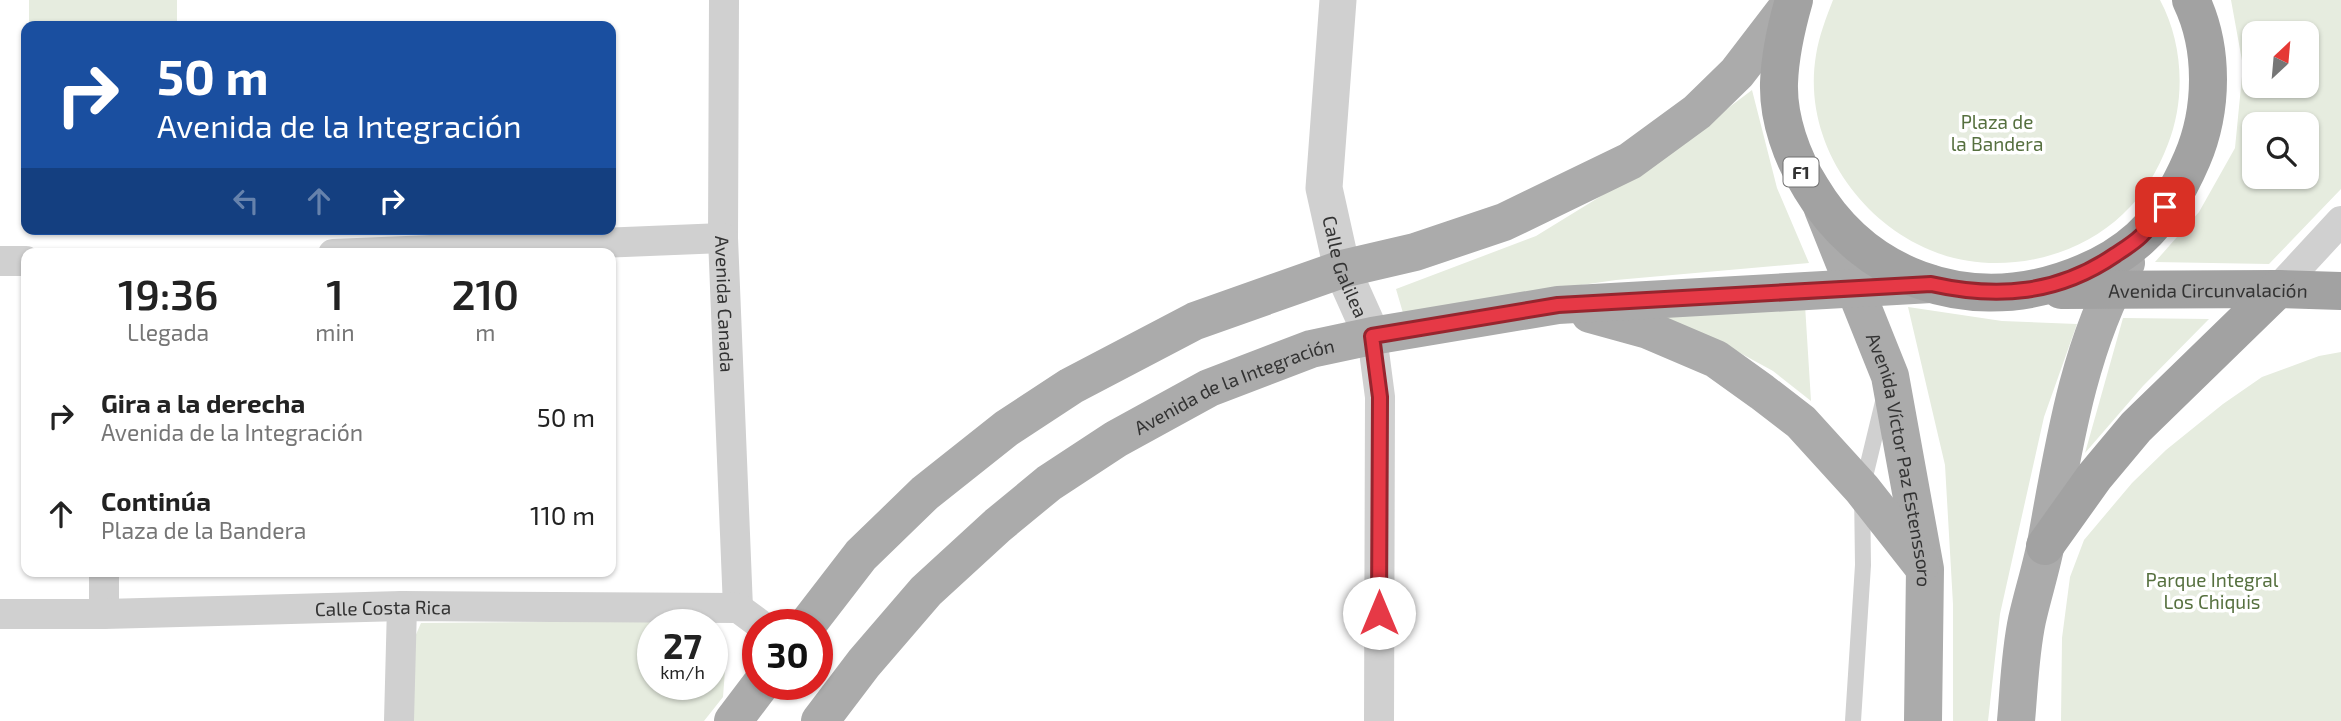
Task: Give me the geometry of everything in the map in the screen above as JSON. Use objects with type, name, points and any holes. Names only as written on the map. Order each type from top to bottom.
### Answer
[{"type":"highway","name":"F1","points":[[1794,0],[1783,41],[1779,86],[1785,129],[1800,171],[1823,209],[1854,241],[1890,267],[1931,284],[1965,292],[2000,294],[2034,290],[2091,271],[2140,237],[2178,191],[2202,136],[2209,77],[2200,18],[2192,0]]},
{"type":"highway","points":[[2045,546],[2095,476],[2136,427],[2278,289]]},
{"type":"highway","name":"Avenida Circunvalación","points":[[2034,290],[2341,291]]},
{"type":"main road","points":[[820,609],[870,546],[925,493],[1018,421],[1071,386],[1195,321],[1342,269],[1415,251],[1504,222],[1630,161],[1697,112],[1737,73],[1794,0]]},
{"type":"main road","name":"Avenida Víctor Paz Estenssoro","points":[[1823,209],[1890,376],[1925,569],[1923,721]]},
{"type":"main road","points":[[2016,721],[2026,623],[2045,546],[2066,432],[2086,356],[2111,290],[2140,237]]},
{"type":"main road","name":"Avenida de la Integración","points":[[820,721],[864,663],[926,591],[998,524],[1049,482],[1116,439],[1209,388],[1311,349],[1372,336],[1558,305],[1931,284]]},
{"type":"main road","points":[[1558,305],[1648,330],[1716,359],[1801,422],[1862,489],[1925,569]]},
{"type":"main road","points":[[733,721],[749,700]]},
{"type":"street","name":"Avenida Canada","points":[[724,0],[723,238],[749,609]]},
{"type":"street","name":"Calle Galilea","points":[[1338,0],[1324,188],[1342,269],[1372,336],[1380,397],[1378,721]]},
{"type":"street","points":[[2278,289],[2341,221]]},
{"type":"street","points":[[479,248],[723,238]]},
{"type":"street","points":[[0,261],[21,261]]},
{"type":"street","points":[[104,577],[104,614]]},
{"type":"street","points":[[399,721],[402,606]]},
{"type":"street","name":"Calle Costa Rica","points":[[0,614],[402,606],[742,616]]},
{"type":"lane","points":[[1853,721],[1863,565],[1862,489],[1890,376]]},
{"type":"green space","points":[[29,0],[177,0],[177,21],[29,21]]},
{"type":"green space","name":"Plaza de la Bandera","points":[[1833,0],[2160,0],[2168,17],[2177,52],[2179,90],[2174,126],[2155,173],[2131,207],[2103,230],[2081,243],[2032,260],[2006,263],[1954,258],[1930,250],[1903,236],[1879,218],[1858,197],[1840,172],[1826,145],[1814,86],[1816,55]]},
{"type":"green space","points":[[2231,0],[2341,0],[2341,189],[2269,264],[2155,262],[2199,212],[2235,148],[2242,76],[2242,98],[2319,98],[2319,21],[2242,21],[2242,60]]},
{"type":"green space","points":[[1752,90],[1777,188],[1809,263],[1616,280],[1403,313],[1396,289],[1536,236],[1691,136]]},
{"type":"green space","points":[[1805,305],[1811,401],[1773,371],[1720,342],[1661,316]]},
{"type":"green space","points":[[1908,307],[2002,321],[2077,324],[2044,417],[2000,614],[1988,721],[1953,721],[1953,604],[1945,465]]},
{"type":"green space","points":[[2123,318],[2209,319],[2143,386],[2085,453]]},
{"type":"green space","name":"Parque Integral Los Chiquis","points":[[2341,352],[2341,721],[2061,721],[2062,638],[2070,577],[2084,540],[2132,483],[2166,450],[2223,404],[2262,377],[2319,356]]},
{"type":"green space","points":[[637,621],[637,700],[721,700],[704,721],[414,721],[414,639],[421,623]]},
{"type":"route","points":[[1379,613],[1380,397],[1372,336],[1558,305],[1931,284],[1965,292],[2000,294],[2034,290],[2091,271],[2140,237],[2165,207]]}]
